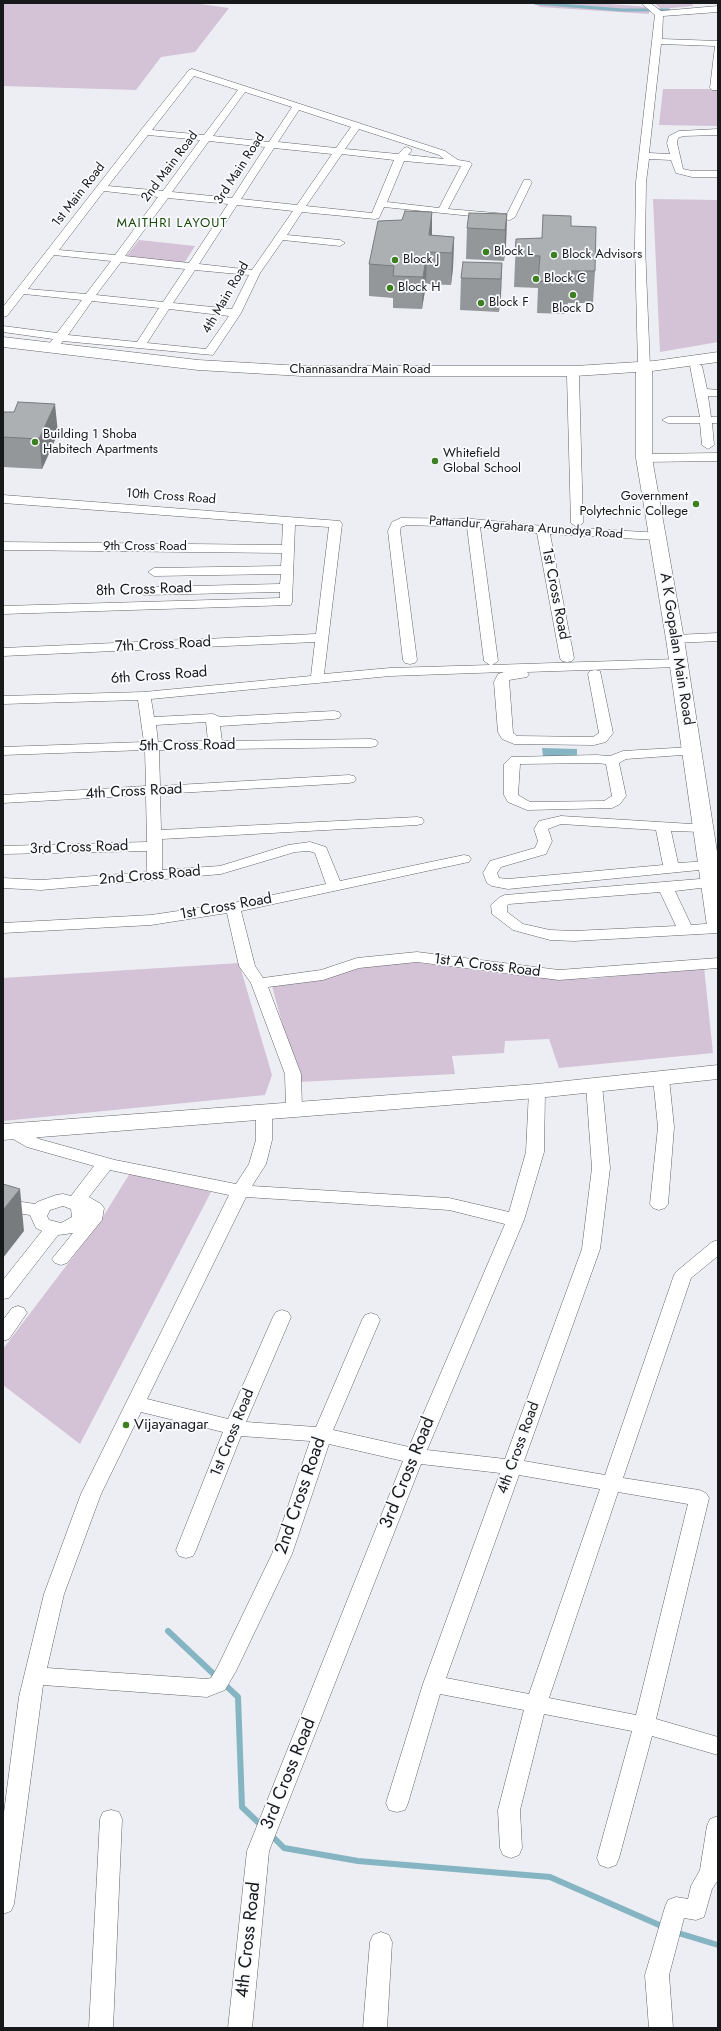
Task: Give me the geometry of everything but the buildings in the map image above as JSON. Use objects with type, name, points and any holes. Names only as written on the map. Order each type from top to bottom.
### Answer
[{"type":"main road","name":"Channasandra Main Road","points":[[3,342],[56,342],[175,366],[302,371],[644,370],[718,358]]},
{"type":"main road","name":"Channasandra Main Road","points":[[3,348],[236,373],[301,376],[573,376],[718,363]]},
{"type":"main road","name":"A K Gopalan Main Road","points":[[644,370],[644,458],[675,639],[718,927]]},
{"type":"main road","points":[[7,1132],[294,1108],[537,1091],[718,1072]]},
{"type":"street","points":[[645,3],[657,12],[718,9]]},
{"type":"street","points":[[644,370],[640,246],[641,182],[658,42],[657,12]]},
{"type":"street","points":[[658,42],[718,44]]},
{"type":"street","points":[[715,88],[718,48]]},
{"type":"street","name":"1st Main Road","points":[[3,314],[192,72],[243,89]]},
{"type":"street","points":[[243,89],[442,153],[454,162]]},
{"type":"street","name":"2nd Main Road","points":[[56,342],[243,89]]},
{"type":"street","name":"3rd Main Road","points":[[140,346],[297,106]]},
{"type":"street","name":"4th Main Road","points":[[3,329],[56,342],[140,346],[209,353],[236,313],[255,273],[357,126]]},
{"type":"street","points":[[144,132],[467,164],[442,211]]},
{"type":"street","points":[[645,142],[664,143],[674,136],[682,133],[718,132]]},
{"type":"street","points":[[664,143],[674,157],[679,171],[682,173],[718,174]]},
{"type":"street","points":[[101,188],[299,210],[375,216],[400,158],[413,144]]},
{"type":"street","points":[[644,156],[674,157]]},
{"type":"street","points":[[381,204],[510,217],[527,182]]},
{"type":"street","points":[[280,237],[340,243]]},
{"type":"street","points":[[51,252],[255,273]]},
{"type":"street","points":[[21,291],[236,313]]},
{"type":"street","points":[[696,366],[702,392],[708,445]]},
{"type":"street","points":[[573,376],[577,522]]},
{"type":"street","points":[[702,392],[718,393]]},
{"type":"street","points":[[668,420],[718,420]]},
{"type":"street","points":[[644,458],[718,457]]},
{"type":"street","name":"10th Cross Road","points":[[3,499],[336,524],[323,638]]},
{"type":"street","points":[[144,591],[285,588],[289,521]]},
{"type":"street","name":"Pattandur Agrahara Arunodya Road","points":[[410,660],[394,531],[396,525],[405,521],[473,523],[542,530],[658,536]]},
{"type":"street","points":[[473,523],[491,661]]},
{"type":"street","name":"1st Cross Road","points":[[542,530],[567,658]]},
{"type":"street","name":"9th Cross Road","points":[[3,546],[287,549]]},
{"type":"street","points":[[135,605],[154,572],[161,547]]},
{"type":"street","points":[[154,572],[286,570]]},
{"type":"street","name":"8th Cross Road","points":[[3,610],[135,605],[286,602],[285,588]]},
{"type":"street","points":[[675,639],[718,637]]},
{"type":"street","points":[[317,680],[323,638]]},
{"type":"street","name":"7th Cross Road","points":[[3,652],[323,638]]},
{"type":"street","points":[[595,674],[606,733],[601,739],[594,741],[514,740],[507,736],[505,732],[501,682],[503,677],[510,675],[595,674],[679,668]]},
{"type":"street","name":"6th Cross Road","points":[[3,700],[144,696],[390,672],[679,668]]},
{"type":"street","points":[[144,696],[152,746],[156,875]]},
{"type":"street","points":[[213,722],[334,715]]},
{"type":"street","points":[[148,721],[213,718],[215,745]]},
{"type":"street","name":"5th Cross Road","points":[[3,751],[152,746],[371,743]]},
{"type":"street","points":[[612,761],[619,796],[615,801],[607,805],[527,806],[513,799],[511,795],[511,764],[516,760],[596,759],[612,761],[623,755],[692,751]]},
{"type":"street","name":"4th Cross Road","points":[[3,800],[349,779]]},
{"type":"street","points":[[703,828],[560,820],[544,824],[541,829],[545,841],[541,851],[535,854],[496,864],[490,873],[492,880],[497,883],[508,884],[709,865]]},
{"type":"street","name":"3rd Cross Road","points":[[3,850],[417,821]]},
{"type":"street","points":[[663,826],[671,868]]},
{"type":"street","name":"2nd Cross Road","points":[[3,883],[41,884],[221,870],[293,848],[310,846],[321,850],[334,885]]},
{"type":"street","name":"1st Cross Road","points":[[3,928],[152,920],[232,908],[334,885],[464,859]]},
{"type":"street","points":[[712,883],[505,900],[499,905],[500,914],[518,927],[550,935],[574,936],[718,927]]},
{"type":"street","points":[[665,886],[686,930]]},
{"type":"street","points":[[232,908],[247,966],[259,983],[293,1074],[294,1108]]},
{"type":"street","name":"1st A Cross Road","points":[[259,983],[323,975],[357,963],[417,957],[559,975],[589,974],[718,963]]},
{"type":"street","points":[[660,1204],[666,1127],[661,1078]]},
{"type":"street","name":"4th Cross Road","points":[[397,1803],[433,1684],[591,1249],[601,1168],[594,1085]]},
{"type":"street","name":"3rd Cross Road","points":[[258,1851],[415,1456],[515,1220],[536,1152],[537,1091]]},
{"type":"street","points":[[3,1904],[30,1697],[54,1594],[91,1494],[137,1404],[240,1191],[260,1157],[264,1140],[264,1111]]},
{"type":"street","points":[[7,1132],[33,1144],[106,1163],[240,1191],[449,1204],[515,1220]]},
{"type":"street","points":[[77,1201],[106,1163]]},
{"type":"street","points":[[61,1259],[93,1220],[95,1208],[77,1201],[63,1200],[43,1206],[40,1211],[39,1220],[42,1224],[52,1229],[68,1228],[79,1221],[82,1211],[77,1201]]},
{"type":"street","points":[[3,1205],[40,1211]]},
{"type":"street","points":[[3,1293],[52,1229]]},
{"type":"street","points":[[511,1848],[509,1810],[536,1704],[683,1275],[718,1246]]},
{"type":"street","points":[[3,1334],[18,1313]]},
{"type":"street","name":"1st Cross Road","points":[[186,1550],[234,1428],[282,1317]]},
{"type":"street","name":"2nd Cross Road","points":[[35,1676],[207,1688],[218,1684],[226,1671],[282,1554],[322,1435],[371,1320]]},
{"type":"street","points":[[137,1404],[234,1428],[322,1435],[415,1456],[513,1467],[699,1498],[644,1725],[608,1858]]},
{"type":"street","points":[[433,1684],[644,1725],[718,1746]]},
{"type":"street","points":[[101,2028],[111,1819]]},
{"type":"street","points":[[661,2028],[657,1975],[676,1908],[696,1910],[702,1886],[711,1872],[718,1826]]},
{"type":"street","name":"4th Cross Road","points":[[240,2028],[258,1851]]},
{"type":"street","points":[[375,2028],[381,1942]]},
{"type":"shaded area","points":[[3,3],[193,3],[229,8],[195,52],[161,57],[136,90],[3,86]]},
{"type":"shaded area","points":[[533,3],[596,3],[649,7],[649,14],[540,7]]},
{"type":"shaded area","points":[[654,3],[692,3],[693,6],[661,9]]},
{"type":"shaded area","points":[[663,89],[718,89],[718,126],[659,125]]},
{"type":"shaded area","points":[[653,199],[718,200],[718,342],[660,352]]},
{"type":"shaded area","points":[[139,240],[195,246],[183,265],[124,259]]},
{"type":"shaded area","points":[[405,961],[504,974],[590,979],[704,967],[713,1053],[559,1068],[549,1039],[505,1041],[504,1053],[452,1056],[455,1074],[298,1082],[272,986],[323,979],[356,969]]},
{"type":"shaded area","points":[[239,963],[272,1075],[265,1095],[3,1121],[3,978]]},
{"type":"shaded area","points":[[130,1173],[211,1192],[80,1444],[3,1385],[3,1349],[101,1220]]},
{"type":"water","points":[[542,748],[577,749],[577,757],[543,756]]},
{"type":"waterway","points":[[535,3],[622,10],[669,10]]},
{"type":"waterway","points":[[168,1631],[238,1697],[242,1807],[263,1827]]},
{"type":"waterway","points":[[270,1834],[284,1848],[358,1861],[550,1877],[666,1928]]},
{"type":"waterway","points":[[675,1932],[718,1945]]},
{"type":"place","name":"Block L","points":[[486,252]]},
{"type":"place","name":"Block Advisors","points":[[554,255]]},
{"type":"place","name":"Block J","points":[[395,260]]},
{"type":"place","name":"Block C","points":[[536,279]]},
{"type":"place","name":"Block H","points":[[390,288]]},
{"type":"place","name":"Block D","points":[[573,295]]},
{"type":"place","name":"Block F","points":[[481,303]]},
{"type":"place","name":"Building 1 Shoba Habitech Apartments","points":[[35,442]]},
{"type":"place","name":"Whitefield Global School","points":[[435,461]]},
{"type":"place","name":"Government Polytechnic College","points":[[696,504]]},
{"type":"place","name":"Vijayanagar","points":[[126,1425]]},
{"type":"district","name":"MAITHRI LAYOUT","points":[[172,224]]}]
